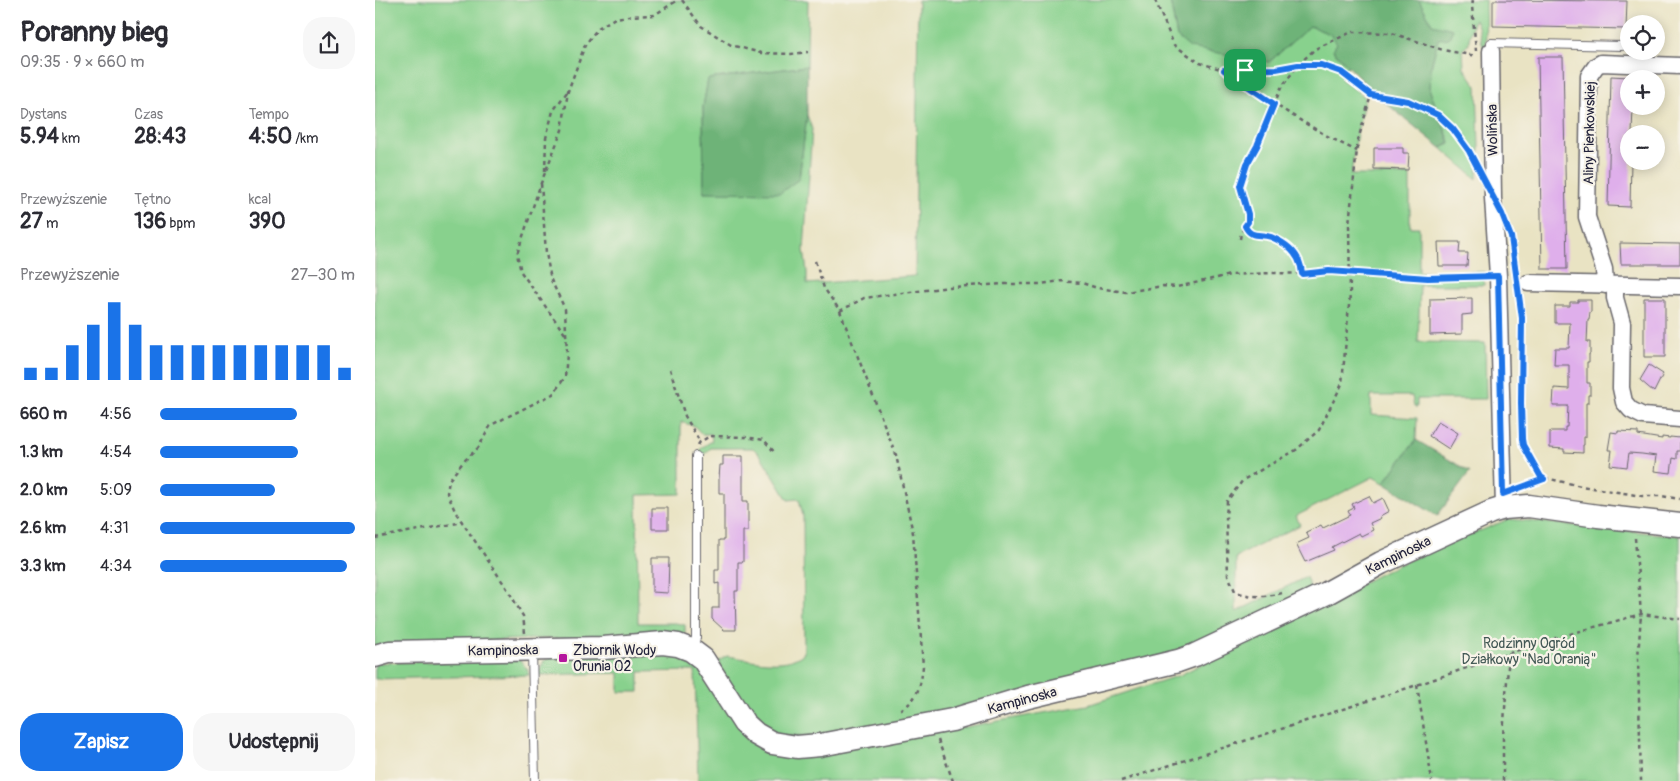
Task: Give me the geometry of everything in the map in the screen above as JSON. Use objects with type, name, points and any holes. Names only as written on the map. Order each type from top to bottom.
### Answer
[{"type":"street","name":"Wolińska","points":[[1486,55],[1498,276],[1504,501]]},
{"type":"street","name":"Aliny Pienkowskiej","points":[[1680,66],[1601,63],[1595,66],[1589,76],[1587,217],[1622,323],[1621,388],[1624,402],[1631,410],[1643,416],[1680,419]]},
{"type":"street","points":[[1521,284],[1680,286]]},
{"type":"street","name":"Kampinoska","points":[[375,656],[389,652],[603,648],[663,643],[678,645],[691,650],[703,659],[744,722],[756,734],[772,743],[789,746],[819,745],[952,720],[1028,697],[1178,661],[1204,651],[1318,597],[1381,563],[1478,517],[1504,501],[1597,516],[1680,525]]},
{"type":"lane","points":[[1486,55],[1491,43],[1620,46]]},
{"type":"lane","points":[[691,650],[696,638],[696,456]]},
{"type":"lane","points":[[529,649],[535,781]]},
{"type":"path","points":[[567,335],[521,272],[517,254],[541,183],[562,130],[568,91],[585,45],[598,28],[615,18],[654,14],[680,0],[701,26],[731,44],[761,52],[791,54],[809,52]]},
{"type":"path","points":[[1155,0],[1174,45],[1200,63],[1224,70],[1276,69],[1298,65],[1321,65],[1341,72],[1371,95],[1408,101],[1438,115],[1453,129],[1469,151],[1481,174]]},
{"type":"path","points":[[1240,239],[1241,233],[1249,219],[1240,186],[1247,164],[1257,146],[1281,88],[1298,65],[1315,49],[1352,32],[1392,33],[1443,50],[1486,55],[1472,6],[1473,0]]},
{"type":"path","points":[[1224,70],[1328,138],[1357,151]]},
{"type":"path","points":[[545,173],[546,138],[553,111],[568,91]]},
{"type":"path","points":[[1288,591],[1281,594],[1245,596],[1235,591],[1228,575],[1227,501],[1243,480],[1296,450],[1319,430],[1342,384],[1350,294],[1349,224],[1358,140],[1371,95]]},
{"type":"path","points":[[529,649],[523,616],[508,590],[456,513],[447,493],[449,480],[464,461],[478,448],[491,424],[553,394],[565,377],[567,335],[565,309],[551,280],[546,253],[541,183]]},
{"type":"path","points":[[1245,226],[1251,234],[1271,237],[1294,253],[1300,260],[1302,274]]},
{"type":"path","points":[[1512,244],[1521,284],[1522,439],[1523,445],[1541,477],[1642,496],[1680,499]]},
{"type":"path","points":[[815,261],[824,288],[839,311],[896,455],[913,533],[923,666],[921,683],[916,696],[910,703],[895,712]]},
{"type":"path","points":[[839,311],[864,298],[949,287],[1041,284],[1061,281],[1082,283],[1097,288],[1126,292],[1163,286],[1177,286],[1230,275],[1272,273],[1302,274],[1329,271],[1349,274],[1389,274],[1428,278],[1498,276]]},
{"type":"path","points":[[670,370],[685,416],[700,442]]},
{"type":"path","points":[[696,456],[696,447],[710,436],[745,437],[763,440],[776,454]]},
{"type":"path","points":[[1504,501],[1544,479]]},
{"type":"path","points":[[375,538],[463,522]]},
{"type":"path","points":[[1636,550],[1641,614],[1638,658],[1641,781]]},
{"type":"path","points":[[1121,781],[1417,685],[1545,640],[1641,614],[1680,619]]},
{"type":"path","points":[[1503,779],[1503,736],[1509,653]]},
{"type":"path","points":[[1417,685],[1432,781]]},
{"type":"path","points":[[941,751],[953,781]]},
{"type":"green space","points":[[375,0],[808,0],[807,66],[708,79],[703,107],[704,192],[799,179],[807,115],[812,129],[804,250],[807,284],[915,276],[918,0],[1170,0],[1177,37],[1269,62],[1310,26],[1330,34],[1338,43],[1333,51],[1348,65],[1341,79],[1365,97],[1357,133],[1351,175],[1410,175],[1410,227],[1419,227],[1419,272],[1484,272],[1484,285],[1420,285],[1418,342],[1485,343],[1486,399],[1417,399],[1417,407],[1414,407],[1412,396],[1371,396],[1371,415],[1417,418],[1416,440],[1384,483],[1373,477],[1296,516],[1300,525],[1236,557],[1236,612],[1306,577],[1311,590],[1178,651],[942,713],[860,730],[790,738],[766,730],[753,720],[720,668],[719,661],[727,656],[756,661],[777,662],[796,658],[804,653],[803,516],[799,499],[788,500],[761,456],[753,448],[711,448],[702,456],[699,452],[701,448],[712,441],[711,434],[702,434],[694,426],[681,422],[681,494],[637,495],[638,623],[676,623],[685,625],[685,633],[681,635],[396,643],[375,646]]},
{"type":"green space","points":[[1170,0],[1419,0],[1432,24],[1453,29],[1449,38],[1438,39],[1431,67],[1430,91],[1450,143],[1441,148],[1376,95],[1333,50],[1337,43],[1330,34],[1310,26],[1269,62],[1190,48],[1177,37]]},
{"type":"green space","points":[[1419,0],[1485,0],[1486,51],[1475,20],[1468,44],[1463,50],[1464,68],[1477,86],[1479,147],[1477,179],[1441,148],[1450,144],[1430,91],[1431,67],[1438,39]]},
{"type":"green space","points":[[807,66],[807,115],[799,179],[780,193],[704,192],[703,107],[708,79]]},
{"type":"green space","points":[[1416,440],[1470,472],[1437,516],[1384,483]]},
{"type":"green space","name":"Rodzinny Ogród Działkowy \"Nad Oranią\"","points":[[1509,519],[1680,536],[1680,781],[698,781],[695,671],[639,672],[639,692],[619,692],[619,673],[537,675],[544,661],[551,656],[657,649],[690,656],[749,736],[926,734],[1088,705],[1180,675],[1400,564]]},
{"type":"green space","points":[[520,660],[528,670],[529,675],[375,679],[375,663]]},
{"type":"building","points":[[1493,0],[1627,1],[1626,15],[1620,15],[1620,29],[1493,26]]},
{"type":"building","points":[[1538,57],[1563,57],[1567,269],[1542,269]]},
{"type":"building","points":[[1611,76],[1620,76],[1620,115],[1633,115],[1632,125],[1620,125],[1620,170],[1631,170],[1630,207],[1608,206]]},
{"type":"building","points":[[1374,148],[1403,148],[1403,153],[1409,153],[1408,170],[1374,169]]},
{"type":"building","points":[[1438,242],[1460,242],[1459,253],[1468,253],[1467,266],[1439,266]]},
{"type":"building","points":[[1620,243],[1680,244],[1680,264],[1621,264]]},
{"type":"building","points":[[1472,298],[1472,314],[1462,315],[1462,334],[1430,335],[1430,299]]},
{"type":"building","points":[[1644,298],[1665,298],[1665,357],[1644,357]]},
{"type":"building","points":[[1578,300],[1591,300],[1587,342],[1590,342],[1589,362],[1587,362],[1587,383],[1590,383],[1590,395],[1588,395],[1588,403],[1586,403],[1586,437],[1584,437],[1583,453],[1564,452],[1564,449],[1550,448],[1550,431],[1565,431],[1565,427],[1567,427],[1568,406],[1553,406],[1554,388],[1569,389],[1569,365],[1554,365],[1555,348],[1569,348],[1570,323],[1555,323],[1555,306],[1570,306],[1570,302],[1578,302]]},
{"type":"building","points":[[1649,365],[1663,374],[1654,392],[1640,380]]},
{"type":"building","points":[[1438,421],[1458,433],[1449,449],[1429,436]]},
{"type":"building","points":[[1618,431],[1638,432],[1638,435],[1662,439],[1662,437],[1680,438],[1680,451],[1677,451],[1677,459],[1673,458],[1671,473],[1654,471],[1656,456],[1642,454],[1629,453],[1627,467],[1610,465],[1612,450],[1608,450],[1611,432],[1618,433]]},
{"type":"building","points":[[723,456],[743,456],[743,501],[748,501],[748,531],[743,531],[743,562],[738,562],[738,591],[735,591],[736,630],[724,630],[712,619],[712,608],[719,608],[719,583],[715,584],[715,570],[719,570],[719,540],[724,540],[724,493],[719,493],[720,465],[723,465]]},
{"type":"building","points":[[1369,496],[1373,503],[1383,498],[1389,511],[1380,516],[1381,518],[1370,523],[1373,530],[1361,536],[1359,533],[1332,547],[1334,550],[1305,562],[1296,544],[1309,538],[1306,532],[1321,525],[1323,528],[1350,515],[1348,511],[1354,508],[1352,504]]},
{"type":"building","points":[[652,508],[668,508],[668,529],[652,529]]},
{"type":"building","points":[[652,558],[669,558],[668,593],[652,592]]},
{"type":"place","name":"Zbiornik Wody Orunia 02","points":[[563,658]]},
{"type":"route","points":[[1298,65],[1321,65],[1341,72],[1371,95],[1408,101],[1438,115],[1453,129],[1469,151],[1502,214],[1511,237],[1522,318],[1522,439],[1523,445],[1541,477],[1544,479],[1503,494],[1498,276],[1428,278],[1389,274],[1349,274],[1329,271],[1302,274],[1300,260],[1283,244],[1271,237],[1256,236],[1247,231],[1245,226],[1249,219],[1240,186],[1247,164],[1257,146],[1274,104],[1224,70],[1245,70],[1276,69],[1298,65]]}]
